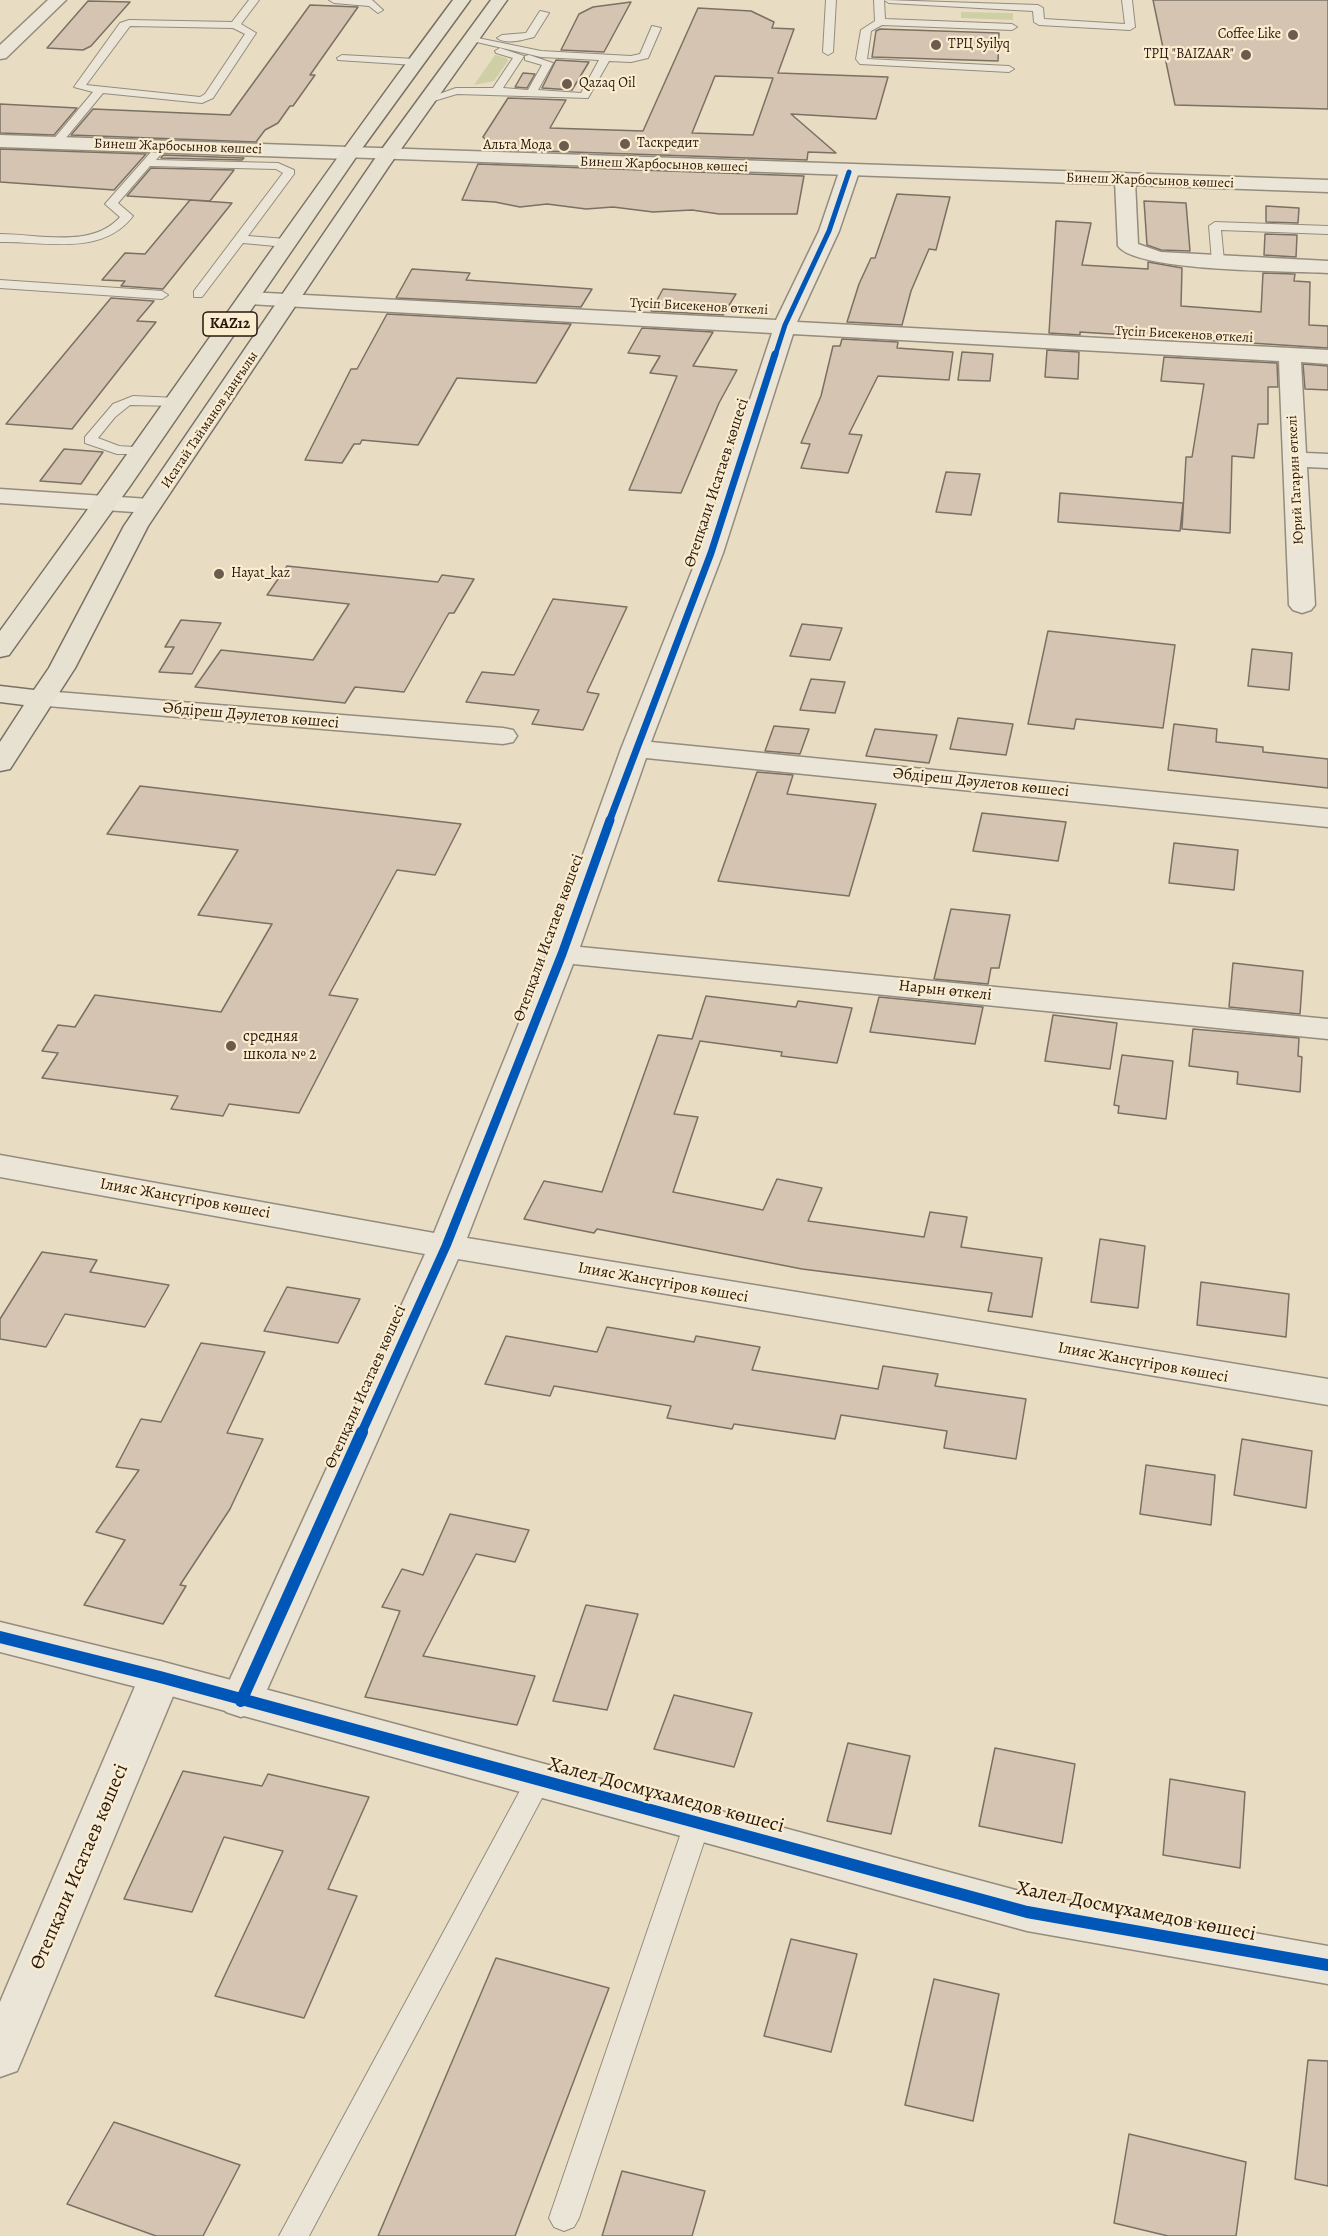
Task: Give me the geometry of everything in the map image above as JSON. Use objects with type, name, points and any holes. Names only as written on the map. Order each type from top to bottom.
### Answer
[{"type":"main road","name":"KAZ12","points":[[0,649],[143,451],[349,153],[462,0]]},
{"type":"main road","name":"Исатай Тайманов даңғылы","points":[[0,763],[44,699],[143,516],[388,154],[499,0]]},
{"type":"main road","name":"Әбдіреш Дәулетов көшесі","points":[[0,694],[44,699]]},
{"type":"street","points":[[0,54],[58,0]]},
{"type":"street","name":"Бинеш Жарбосынов көшесі","points":[[0,141],[849,172],[1328,186]]},
{"type":"street","name":"Өтепқали Исатаев көшесі","points":[[242,1701],[446,1246],[562,954],[635,749],[711,553],[785,325],[829,231],[849,172]]},
{"type":"street","points":[[1125,181],[1128,246],[1137,252],[1161,258],[1328,267]]},
{"type":"street","name":"Түсіп Бисекенов өткелі","points":[[248,298],[785,325],[1328,357]]},
{"type":"street","name":"Юрий Гагарин өткелі","points":[[1290,355],[1302,605]]},
{"type":"street","points":[[1295,459],[1328,461]]},
{"type":"street","points":[[0,496],[97,513]]},
{"type":"street","points":[[0,516],[97,513],[143,516]]},
{"type":"street","name":"Әбдіреш Дәулетов көшесі","points":[[44,699],[503,736]]},
{"type":"street","name":"Әбдіреш Дәулетов көшесі","points":[[635,749],[1328,818]]},
{"type":"street","name":"Нарын өткелі","points":[[562,954],[1328,1029]]},
{"type":"street","name":"Ілияс Жансүгіров көшесі","points":[[0,1166],[446,1246],[1262,1383],[1328,1392]]},
{"type":"street","name":"Халел Досмұхамедов көшесі","points":[[0,1636],[160,1677],[1027,1912],[1328,1965]]},
{"type":"street","name":"Өтепқали Исатаев көшесі","points":[[0,2057],[160,1677]]},
{"type":"lane","points":[[235,26],[254,0]]},
{"type":"lane","points":[[334,0],[372,3],[378,10]]},
{"type":"lane","points":[[828,52],[831,0]]},
{"type":"lane","points":[[879,0],[880,22]]},
{"type":"lane","points":[[889,0],[1038,8],[1039,22],[1130,27],[1127,0]]},
{"type":"lane","points":[[470,41],[526,37],[544,13]]},
{"type":"lane","points":[[136,22],[235,26],[251,33],[209,96],[202,100],[84,90],[79,87],[124,25],[136,22]]},
{"type":"lane","points":[[1009,69],[864,62],[861,59],[866,30],[880,22],[1012,27]]},
{"type":"lane","points":[[470,41],[542,54],[631,59],[644,56],[656,28]]},
{"type":"lane","points":[[470,41],[548,63],[531,93]]},
{"type":"lane","points":[[496,91],[519,56]]},
{"type":"lane","points":[[342,58],[415,62]]},
{"type":"lane","points":[[427,100],[456,91],[584,96],[604,61]]},
{"type":"lane","points":[[56,143],[99,91]]},
{"type":"lane","points":[[0,238],[81,240],[107,235],[121,227],[127,216],[111,204],[148,164],[160,147]]},
{"type":"lane","points":[[148,164],[287,168],[290,172],[198,294]]},
{"type":"lane","points":[[1218,261],[1215,226],[1328,230]]},
{"type":"lane","points":[[239,240],[286,243]]},
{"type":"lane","points":[[0,284],[162,295]]},
{"type":"lane","points":[[143,451],[117,450],[90,440],[124,400],[134,398],[177,402]]},
{"type":"lane","points":[[294,2236],[538,1781]]},
{"type":"lane","points":[[564,2218],[697,1824]]},
{"type":"green space","points":[[961,12],[1013,13],[1013,20],[961,18]]},
{"type":"green space","points":[[495,55],[507,58],[508,61],[494,81],[474,85]]},
{"type":"building","name":"ТРЦ \"BAIZAAR\"","points":[[1153,0],[1328,0],[1328,109],[1175,105]]},
{"type":"building","points":[[88,1],[130,2],[91,46],[83,50],[47,48]]},
{"type":"building","points":[[631,2],[604,52],[561,50],[579,14],[593,7]]},
{"type":"building","points":[[310,5],[358,7],[310,75],[315,75],[293,106],[290,106],[278,123],[265,130],[256,142],[71,135],[93,109],[230,115]]},
{"type":"building","points":[[698,8],[751,11],[774,22],[772,28],[794,29],[778,73],[888,77],[876,119],[791,114],[836,153],[808,152],[807,160],[484,149],[488,142],[483,137],[508,98],[566,100],[550,128],[643,131]],"holes":[[[715,76],[773,78],[753,135],[692,133]]]},
{"type":"building","name":"ТРЦ Syilyq","points":[[880,29],[999,33],[998,61],[872,57],[876,31]]},
{"type":"building","points":[[556,60],[589,62],[572,90],[542,88]]},
{"type":"building","points":[[523,73],[535,74],[527,88],[515,87]]},
{"type":"building","points":[[0,104],[77,108],[54,135],[0,133]]},
{"type":"building","points":[[0,149],[146,154],[114,190],[0,182]]},
{"type":"building","points":[[163,155],[244,158],[242,160],[161,158]]},
{"type":"building","points":[[478,164],[804,176],[797,214],[719,214],[692,210],[653,212],[613,207],[586,209],[547,204],[520,207],[495,202],[462,200]]},
{"type":"building","points":[[151,168],[234,170],[210,201],[127,196]]},
{"type":"building","points":[[897,194],[950,197],[936,250],[929,249],[911,291],[902,325],[847,322],[859,284],[871,258],[875,258]]},
{"type":"building","points":[[190,200],[232,203],[163,289],[121,286],[125,281],[102,280],[125,253],[145,254]]},
{"type":"building","points":[[1144,201],[1186,203],[1190,251],[1161,250],[1147,245]]},
{"type":"building","points":[[1266,206],[1299,208],[1298,223],[1266,222]]},
{"type":"building","points":[[1056,221],[1091,223],[1082,265],[1148,269],[1148,262],[1182,268],[1181,306],[1261,312],[1263,273],[1295,274],[1294,281],[1310,282],[1309,325],[1328,326],[1328,348],[1080,332],[1080,335],[1049,333]]},
{"type":"building","points":[[1265,234],[1297,235],[1296,257],[1264,255]]},
{"type":"building","points":[[412,269],[470,273],[466,280],[592,289],[581,307],[396,298]]},
{"type":"building","points":[[663,289],[736,294],[723,315],[651,311]]},
{"type":"building","points":[[111,298],[154,301],[137,321],[156,322],[72,429],[6,424]]},
{"type":"building","points":[[387,314],[571,324],[536,383],[457,378],[418,445],[362,440],[360,444],[354,444],[342,463],[305,460],[351,369],[357,369]]},
{"type":"building","points":[[642,328],[713,332],[693,366],[737,370],[719,403],[681,493],[629,490],[677,376],[650,373],[660,356],[628,353]]},
{"type":"building","points":[[842,339],[898,342],[897,348],[953,352],[949,380],[878,376],[849,434],[862,435],[848,473],[801,468],[810,444],[801,443],[821,396],[833,346],[840,346]]},
{"type":"building","points":[[1047,350],[1079,352],[1078,379],[1045,377]]},
{"type":"building","points":[[962,352],[993,354],[990,381],[958,380]]},
{"type":"building","points":[[1164,357],[1277,363],[1278,387],[1268,387],[1268,424],[1258,424],[1254,458],[1232,456],[1230,533],[1182,529],[1186,457],[1192,457],[1204,384],[1161,381]]},
{"type":"building","points":[[1303,364],[1328,366],[1328,390],[1305,389]]},
{"type":"building","points":[[64,449],[103,452],[81,484],[40,481]]},
{"type":"building","points":[[946,472],[980,474],[971,515],[936,512]]},
{"type":"building","points":[[1060,493],[1183,503],[1180,531],[1058,522]]},
{"type":"building","points":[[287,566],[438,582],[442,575],[474,579],[454,613],[449,613],[404,692],[355,687],[345,703],[195,687],[221,650],[313,660],[349,604],[267,595]]},
{"type":"building","points":[[553,599],[627,607],[587,692],[599,694],[583,730],[532,724],[539,710],[466,702],[482,672],[514,675]]},
{"type":"building","points":[[181,620],[221,623],[192,674],[159,672],[174,647],[165,647]]},
{"type":"building","points":[[802,624],[842,628],[830,660],[790,656]]},
{"type":"building","points":[[1048,631],[1175,645],[1163,728],[1076,719],[1074,729],[1028,724]]},
{"type":"building","points":[[1252,649],[1292,653],[1289,690],[1248,686]]},
{"type":"building","points":[[811,679],[845,682],[835,713],[800,710]]},
{"type":"building","points":[[958,718],[1013,724],[1006,755],[950,749]]},
{"type":"building","points":[[1174,724],[1217,729],[1216,742],[1263,747],[1263,752],[1328,759],[1328,788],[1168,770]]},
{"type":"building","points":[[774,726],[809,729],[800,754],[765,751]]},
{"type":"building","points":[[875,729],[937,735],[929,763],[866,756]]},
{"type":"building","points":[[757,772],[793,775],[787,794],[876,804],[849,896],[718,881]]},
{"type":"building","points":[[140,786],[461,824],[435,875],[397,870],[329,995],[358,999],[299,1113],[229,1104],[223,1116],[171,1109],[178,1096],[42,1078],[58,1053],[42,1051],[58,1025],[75,1027],[95,995],[221,1012],[272,924],[198,915],[238,850],[107,834]]},
{"type":"building","points":[[982,813],[1066,822],[1058,861],[973,851]]},
{"type":"building","points":[[1174,843],[1238,850],[1234,890],[1169,883]]},
{"type":"building","points":[[951,909],[1010,915],[999,968],[991,968],[988,984],[934,979]]},
{"type":"building","points":[[1233,963],[1303,971],[1300,1014],[1229,1007]]},
{"type":"building","points":[[706,996],[796,1007],[798,1001],[852,1008],[837,1063],[781,1056],[782,1052],[700,1041],[674,1114],[698,1117],[673,1192],[763,1210],[777,1179],[822,1188],[808,1221],[924,1237],[930,1212],[967,1217],[961,1247],[1042,1258],[1032,1317],[988,1311],[992,1293],[802,1269],[597,1229],[594,1233],[524,1219],[544,1181],[602,1192],[658,1035],[692,1039]]},
{"type":"building","points":[[879,997],[983,1007],[975,1044],[870,1032]]},
{"type":"building","points":[[1053,1015],[1117,1023],[1110,1069],[1045,1061]]},
{"type":"building","points":[[1193,1029],[1299,1038],[1298,1056],[1302,1057],[1300,1092],[1237,1084],[1238,1072],[1189,1066]]},
{"type":"building","points":[[1122,1055],[1173,1061],[1166,1119],[1118,1113],[1119,1106],[1114,1105]]},
{"type":"building","points":[[1100,1239],[1145,1246],[1138,1308],[1091,1302]]},
{"type":"building","points":[[42,1252],[97,1260],[90,1272],[169,1285],[145,1327],[65,1314],[46,1347],[0,1339],[0,1319]]},
{"type":"building","points":[[1201,1282],[1289,1294],[1286,1337],[1197,1325]]},
{"type":"building","points":[[287,1287],[360,1299],[338,1343],[264,1331]]},
{"type":"building","points":[[607,1327],[694,1342],[696,1336],[760,1347],[752,1370],[878,1389],[883,1366],[938,1374],[935,1386],[1026,1399],[1016,1459],[944,1448],[947,1431],[841,1415],[835,1439],[734,1424],[732,1429],[667,1418],[671,1406],[554,1386],[550,1396],[485,1384],[506,1336],[597,1352]]},
{"type":"building","points":[[201,1343],[265,1352],[227,1433],[263,1439],[230,1509],[180,1585],[186,1586],[163,1624],[84,1605],[125,1540],[96,1532],[139,1470],[116,1467],[141,1419],[161,1422]]},
{"type":"building","points":[[1242,1439],[1312,1451],[1306,1508],[1234,1495]]},
{"type":"building","points":[[1146,1465],[1215,1475],[1211,1525],[1140,1514]]},
{"type":"building","points":[[450,1514],[529,1530],[515,1562],[476,1554],[423,1656],[535,1676],[517,1725],[365,1697],[400,1611],[382,1607],[402,1569],[423,1575]]},
{"type":"building","points":[[586,1605],[638,1614],[607,1710],[553,1701]]},
{"type":"building","points":[[674,1695],[752,1713],[734,1767],[654,1749]]},
{"type":"building","points":[[848,1743],[910,1756],[891,1834],[827,1821]]},
{"type":"building","points":[[995,1748],[1075,1764],[1062,1843],[979,1826]]},
{"type":"building","points":[[183,1771],[262,1786],[268,1774],[369,1797],[328,1889],[357,1896],[304,2018],[215,1996],[283,1851],[224,1837],[192,1912],[124,1899]]},
{"type":"building","points":[[1170,1779],[1245,1792],[1240,1868],[1163,1855]]},
{"type":"building","points":[[791,1939],[857,1954],[831,2052],[764,2036]]},
{"type":"building","points":[[496,1958],[609,1988],[515,2236],[378,2236]]},
{"type":"building","points":[[934,1979],[999,1994],[973,2121],[905,2105]]},
{"type":"building","points":[[1308,2060],[1328,2061],[1328,2186],[1295,2179]]},
{"type":"building","points":[[114,2122],[240,2165],[203,2236],[156,2236],[67,2204]]},
{"type":"building","points":[[1129,2134],[1246,2162],[1236,2236],[1168,2236],[1114,2223]]},
{"type":"building","points":[[622,2171],[705,2191],[692,2236],[602,2236]]},
{"type":"cycle path","points":[[241,1701],[446,1246],[562,954],[635,749],[711,553],[785,325],[829,231],[849,172]]},
{"type":"cycle path","points":[[0,1637],[160,1677],[241,1701],[1027,1912],[1328,1965]]},
{"type":"place","name":"Coffee Like","points":[[1293,35]]},
{"type":"place","name":"ТРЦ Syilyq","points":[[936,45]]},
{"type":"place","name":"ТРЦ \"BAIZAAR\"","points":[[1246,55]]},
{"type":"place","name":"Qazaq Oil","points":[[567,84]]},
{"type":"place","name":"Таскредит","points":[[625,144]]},
{"type":"place","name":"Альта Мода","points":[[564,146]]},
{"type":"place","name":"Hayat_kaz","points":[[219,574]]},
{"type":"place","name":"cредняя школа № 2","points":[[231,1046]]}]
